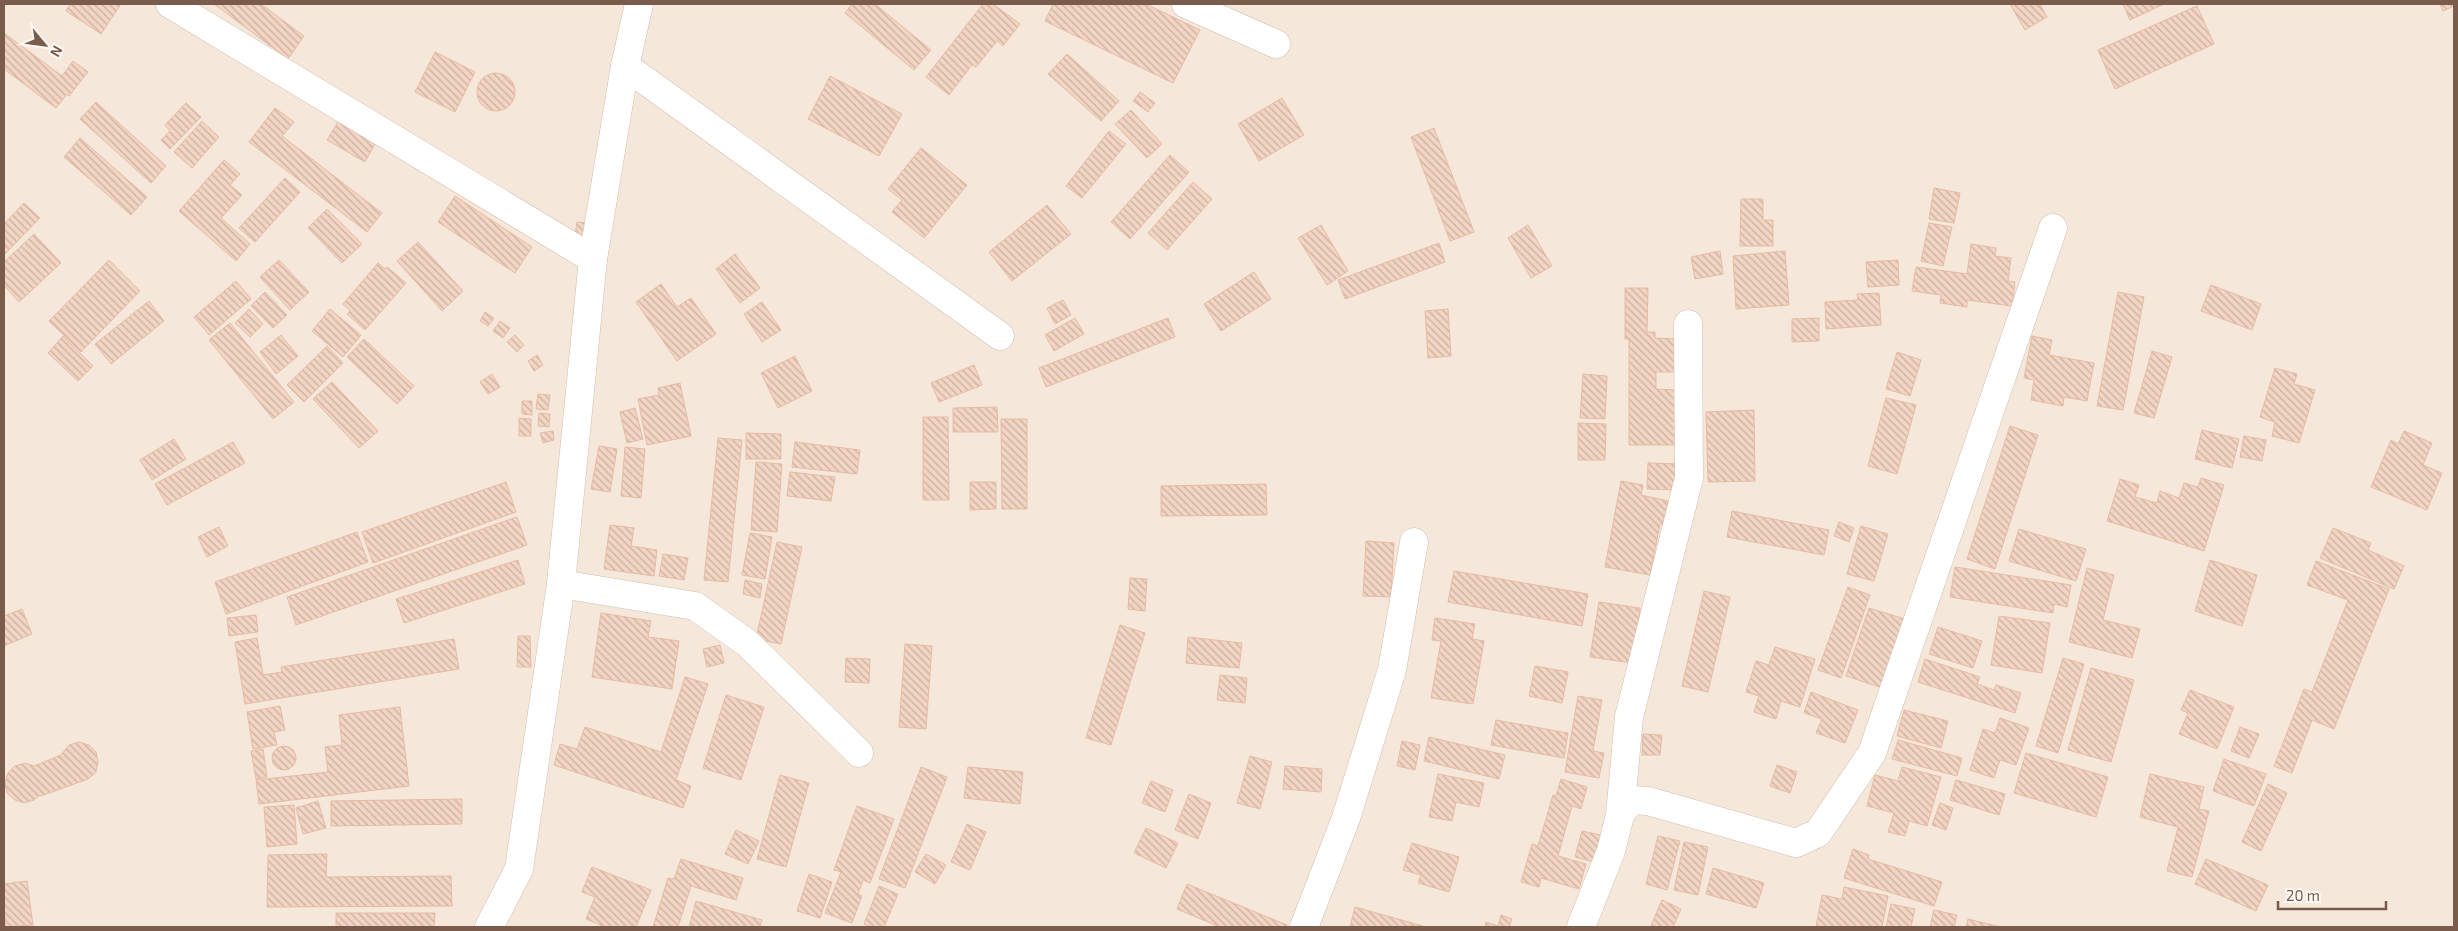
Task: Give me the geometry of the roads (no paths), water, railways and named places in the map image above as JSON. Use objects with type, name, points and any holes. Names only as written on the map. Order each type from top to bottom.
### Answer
[{"type":"street","points":[[170,4],[594,259]]},
{"type":"street","points":[[1186,4],[1276,44]]},
{"type":"street","points":[[489,927],[519,869],[561,584],[594,259],[635,5]]},
{"type":"street","points":[[625,66],[1000,336]]},
{"type":"street","points":[[1620,815],[1631,800],[1648,801],[1796,843],[1818,833],[1872,753],[2053,228]]},
{"type":"street","points":[[1582,927],[1610,851],[1620,815],[1629,717],[1689,478],[1688,324]]},
{"type":"street","points":[[1304,927],[1346,818],[1392,670],[1414,542]]},
{"type":"street","points":[[561,584],[695,606],[747,643],[859,753]]}]
